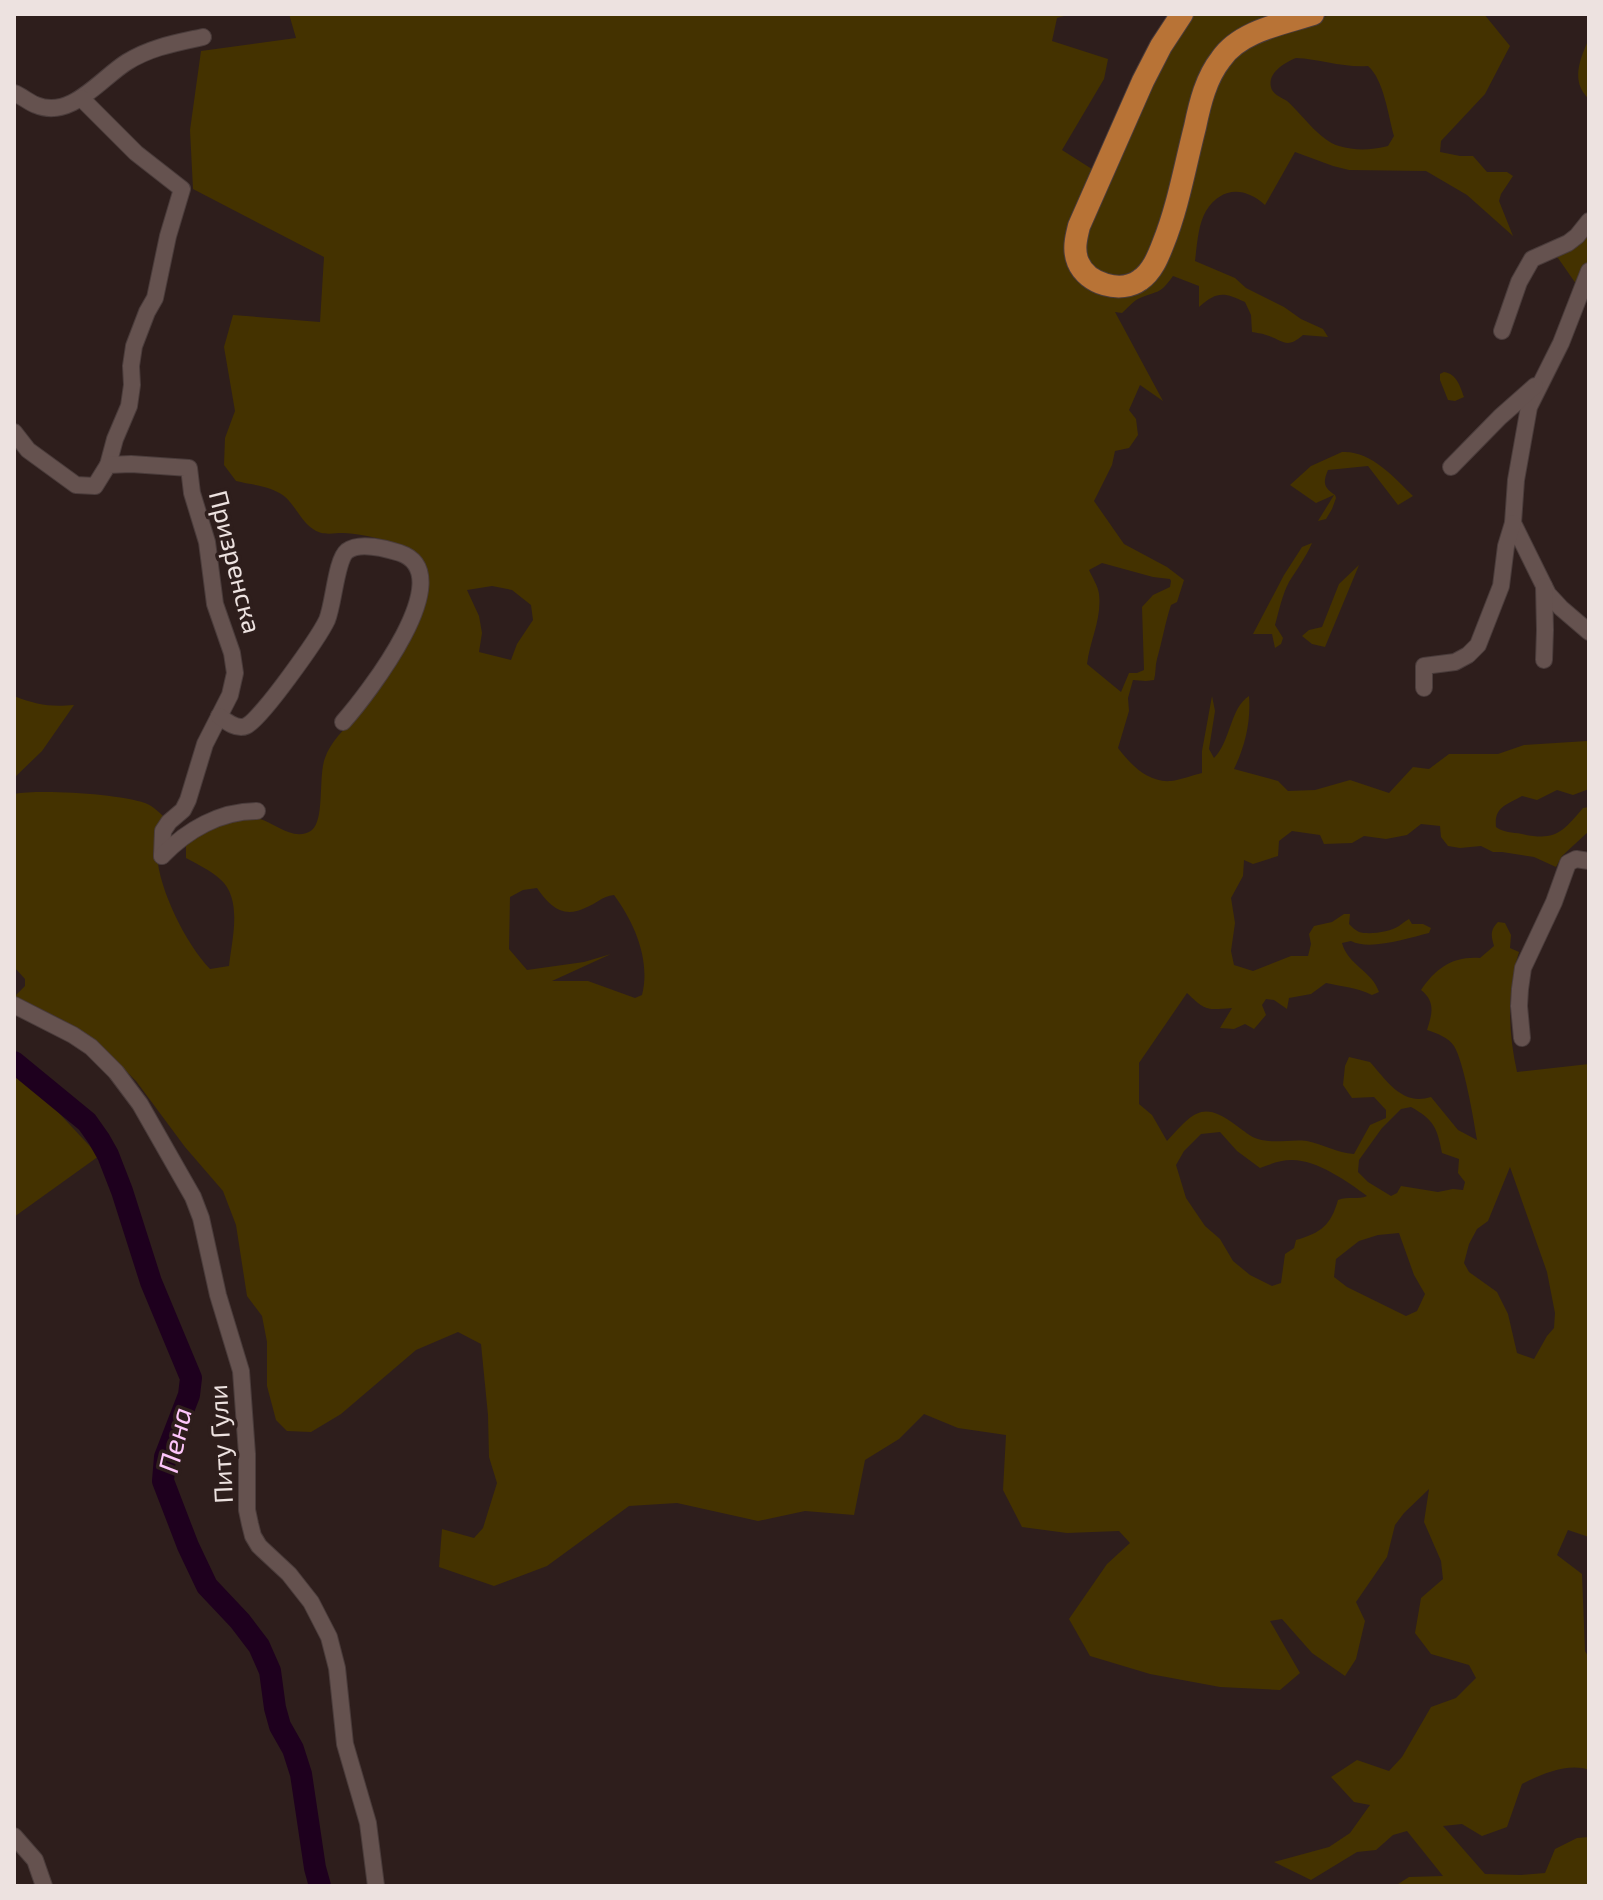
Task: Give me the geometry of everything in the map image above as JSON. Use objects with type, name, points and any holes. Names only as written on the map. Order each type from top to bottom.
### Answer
[{"type":"main road","points":[[1182,14],[1143,81],[1079,226],[1076,250],[1080,266],[1093,280],[1106,285],[1134,284],[1148,273],[1157,260],[1170,225],[1204,92],[1223,55],[1238,42],[1261,31],[1313,14]]},
{"type":"street","points":[[14,93],[45,107],[72,104],[126,63],[156,47],[203,37]]},
{"type":"street","points":[[14,432],[28,450],[76,485],[95,486],[108,465],[129,406],[134,346],[155,298],[182,189],[136,153],[81,98]]},
{"type":"street","points":[[1502,331],[1519,282],[1532,259],[1568,243],[1589,221]]},
{"type":"street","points":[[1424,688],[1424,666],[1461,659],[1472,652],[1481,640],[1501,586],[1527,416],[1561,343],[1589,271]]},
{"type":"street","points":[[1451,467],[1542,380]]},
{"type":"street","name":"Призренска","points":[[108,465],[189,468],[192,493],[207,542],[215,604],[232,653],[235,673],[230,695],[205,744],[186,805],[163,831],[162,856],[177,842],[214,819],[243,811],[257,811]]},
{"type":"street","points":[[1513,523],[1548,594],[1589,632]]},
{"type":"street","points":[[219,716],[242,727],[260,715],[326,622],[337,573],[346,552],[351,548],[366,547],[405,555],[416,563],[421,574],[416,607],[373,685],[343,722]]},
{"type":"street","points":[[1544,586],[1544,660]]},
{"type":"street","points":[[1522,1038],[1520,989],[1526,958],[1554,902],[1568,863],[1576,859],[1589,861]]},
{"type":"street","name":"Питу Гули","points":[[14,1005],[73,1035],[91,1047],[116,1072],[140,1104],[193,1197],[241,1371],[247,1454],[247,1510],[253,1536],[311,1602],[329,1637],[337,1668],[345,1744],[368,1823],[376,1886]]},
{"type":"street","points":[[14,1836],[35,1860],[44,1886]]},
{"type":"shaded area","points":[[289,14],[1071,14],[1057,18],[1052,41],[1108,59],[1104,79],[1062,150],[1095,171],[1069,252],[1132,294],[1217,80],[1240,50],[1332,14],[1484,14],[1510,46],[1485,94],[1441,141],[1440,152],[1473,156],[1487,172],[1507,172],[1513,176],[1499,201],[1513,236],[1467,195],[1426,171],[1349,170],[1295,152],[1265,205],[1242,192],[1226,193],[1219,197],[1203,216],[1195,261],[1235,278],[1246,288],[1323,329],[1328,337],[1303,335],[1288,343],[1252,332],[1251,315],[1245,302],[1221,295],[1199,307],[1199,286],[1173,276],[1161,290],[1136,300],[1122,313],[1115,312],[1163,401],[1140,385],[1129,410],[1136,419],[1138,435],[1129,448],[1115,451],[1112,465],[1094,501],[1124,544],[1167,567],[1184,580],[1177,602],[1171,605],[1154,680],[1133,680],[1128,698],[1129,711],[1118,748],[1147,776],[1171,781],[1202,773],[1202,751],[1212,696],[1215,711],[1209,749],[1214,758],[1224,743],[1238,708],[1249,696],[1246,734],[1234,769],[1278,781],[1288,791],[1315,790],[1350,780],[1389,793],[1413,767],[1429,769],[1449,754],[1498,754],[1524,745],[1589,743],[1589,789],[1573,795],[1557,790],[1537,800],[1522,796],[1502,807],[1497,815],[1496,827],[1499,829],[1542,836],[1557,833],[1583,808],[1589,807],[1589,831],[1562,856],[1556,867],[1534,857],[1493,852],[1481,846],[1448,846],[1441,837],[1440,826],[1421,824],[1407,835],[1386,839],[1364,836],[1352,843],[1324,844],[1320,835],[1292,831],[1279,841],[1278,856],[1253,864],[1244,860],[1243,876],[1231,898],[1235,923],[1231,951],[1234,965],[1253,971],[1291,956],[1308,956],[1311,944],[1309,934],[1314,926],[1332,922],[1344,914],[1350,914],[1349,924],[1363,933],[1390,930],[1409,919],[1412,924],[1431,928],[1429,933],[1389,943],[1342,943],[1349,957],[1379,992],[1372,995],[1326,983],[1311,994],[1289,998],[1287,1009],[1274,1000],[1266,999],[1262,1005],[1266,1015],[1254,1029],[1245,1024],[1234,1029],[1220,1028],[1232,1008],[1207,1008],[1187,993],[1139,1063],[1139,1104],[1152,1115],[1167,1141],[1191,1117],[1206,1111],[1225,1118],[1258,1139],[1307,1141],[1354,1154],[1370,1125],[1386,1118],[1386,1110],[1374,1097],[1352,1098],[1343,1085],[1349,1057],[1370,1062],[1403,1095],[1421,1099],[1431,1097],[1458,1130],[1477,1140],[1458,1054],[1449,1041],[1427,1030],[1431,1004],[1421,990],[1446,965],[1462,959],[1480,958],[1494,946],[1492,933],[1498,922],[1505,923],[1511,935],[1510,948],[1519,952],[1512,982],[1510,1012],[1517,1072],[1589,1064],[1589,1537],[1568,1530],[1557,1555],[1582,1574],[1585,1651],[1589,1658],[1589,1770],[1563,1769],[1522,1784],[1507,1827],[1482,1836],[1462,1824],[1443,1826],[1485,1874],[1545,1873],[1555,1849],[1577,1838],[1589,1837],[1589,1886],[1395,1886],[1409,1877],[1443,1876],[1407,1831],[1393,1835],[1376,1850],[1357,1852],[1311,1880],[1274,1862],[1329,1847],[1350,1833],[1370,1805],[1354,1802],[1331,1777],[1357,1760],[1389,1771],[1402,1757],[1431,1707],[1456,1698],[1476,1678],[1469,1665],[1431,1654],[1415,1633],[1421,1598],[1443,1579],[1441,1561],[1424,1522],[1429,1489],[1395,1525],[1387,1557],[1356,1602],[1365,1621],[1356,1659],[1345,1676],[1312,1653],[1282,1619],[1270,1621],[1300,1673],[1280,1690],[1220,1687],[1150,1674],[1090,1656],[1069,1619],[1107,1564],[1130,1543],[1119,1531],[1067,1533],[1022,1527],[1003,1490],[1006,1435],[958,1428],[924,1414],[899,1439],[865,1460],[854,1515],[805,1511],[758,1521],[677,1503],[629,1506],[547,1566],[494,1586],[439,1567],[442,1529],[474,1538],[483,1528],[497,1483],[489,1457],[481,1344],[458,1332],[416,1350],[341,1414],[311,1432],[287,1431],[276,1420],[267,1386],[267,1342],[262,1316],[247,1296],[236,1225],[223,1191],[185,1147],[136,1081],[113,1058],[63,1020],[15,996],[25,986],[25,979],[14,967],[14,794],[60,792],[99,795],[133,800],[156,809],[165,818],[157,846],[159,869],[175,916],[210,969],[229,966],[234,932],[232,897],[220,879],[186,858],[186,844],[216,825],[238,818],[260,819],[292,833],[312,830],[319,817],[327,752],[354,719],[427,588],[426,569],[414,553],[377,538],[316,531],[284,496],[267,488],[236,481],[224,465],[225,438],[235,411],[224,347],[233,315],[320,322],[324,257],[193,189],[190,130],[201,51],[296,38]],"holes":[[[1296,58],[1368,66],[1378,80],[1387,108],[1394,136],[1388,146],[1351,149],[1325,138],[1272,90],[1273,74]],[[1102,563],[1171,581],[1170,587],[1153,595],[1142,607],[1144,670],[1129,673],[1121,692],[1087,664],[1097,621],[1098,591],[1089,570]],[[492,586],[512,590],[531,605],[533,620],[517,644],[511,660],[479,652],[482,633],[479,616],[467,590]],[[537,888],[551,905],[569,912],[614,895],[639,942],[644,968],[642,995],[635,998],[588,981],[552,981],[611,954],[584,962],[527,970],[509,949],[510,897],[523,890]],[[1411,1107],[1425,1116],[1436,1130],[1442,1153],[1459,1159],[1458,1173],[1465,1182],[1463,1190],[1438,1192],[1401,1186],[1391,1196],[1368,1182],[1358,1172],[1359,1160],[1382,1128],[1401,1109]],[[1220,1132],[1237,1151],[1260,1168],[1276,1162],[1302,1161],[1331,1172],[1367,1196],[1338,1200],[1324,1227],[1296,1240],[1294,1248],[1285,1254],[1281,1283],[1272,1286],[1250,1275],[1233,1261],[1220,1239],[1205,1226],[1186,1198],[1176,1165],[1184,1151],[1201,1134]],[[1510,1167],[1547,1272],[1555,1313],[1554,1328],[1534,1359],[1517,1353],[1508,1314],[1497,1292],[1469,1272],[1464,1263],[1477,1229],[1488,1221]],[[1399,1233],[1414,1275],[1425,1294],[1417,1311],[1406,1316],[1347,1287],[1334,1277],[1336,1259],[1359,1241]]]},
{"type":"shaded area","points":[[1192,14],[1291,14],[1218,48],[1206,62],[1197,84],[1164,216],[1142,265],[1128,274],[1105,274],[1091,263],[1087,253],[1087,234],[1143,97]]},
{"type":"shaded area","points":[[1589,39],[1589,99],[1580,85],[1578,70]]},
{"type":"shaded area","points":[[1589,221],[1589,271],[1581,291],[1558,258],[1549,252]]},
{"type":"shaded area","points":[[1444,372],[1455,378],[1464,397],[1448,400],[1440,380],[1440,374]]},
{"type":"shaded area","points":[[1342,452],[1372,460],[1413,496],[1398,505],[1368,466],[1328,470],[1325,484],[1335,495],[1336,498],[1326,519],[1318,521],[1334,495],[1316,503],[1290,485],[1311,466]]},
{"type":"shaded area","points":[[1312,543],[1284,592],[1275,625],[1283,638],[1275,648],[1272,634],[1253,634],[1302,547]]},
{"type":"shaded area","points":[[1359,565],[1325,647],[1312,644],[1302,636],[1309,630],[1322,627],[1339,584]]},
{"type":"shaded area","points":[[14,696],[44,705],[74,705],[42,751],[14,778]]},
{"type":"shaded area","points":[[14,1073],[57,1111],[99,1156],[14,1217]]},
{"type":"waterway","name":"Пена","points":[[14,1062],[87,1122],[108,1155],[122,1191],[151,1282],[191,1378],[189,1395],[165,1457],[163,1481],[207,1586],[259,1646],[270,1671],[280,1726],[293,1749],[301,1774],[320,1886]]}]
